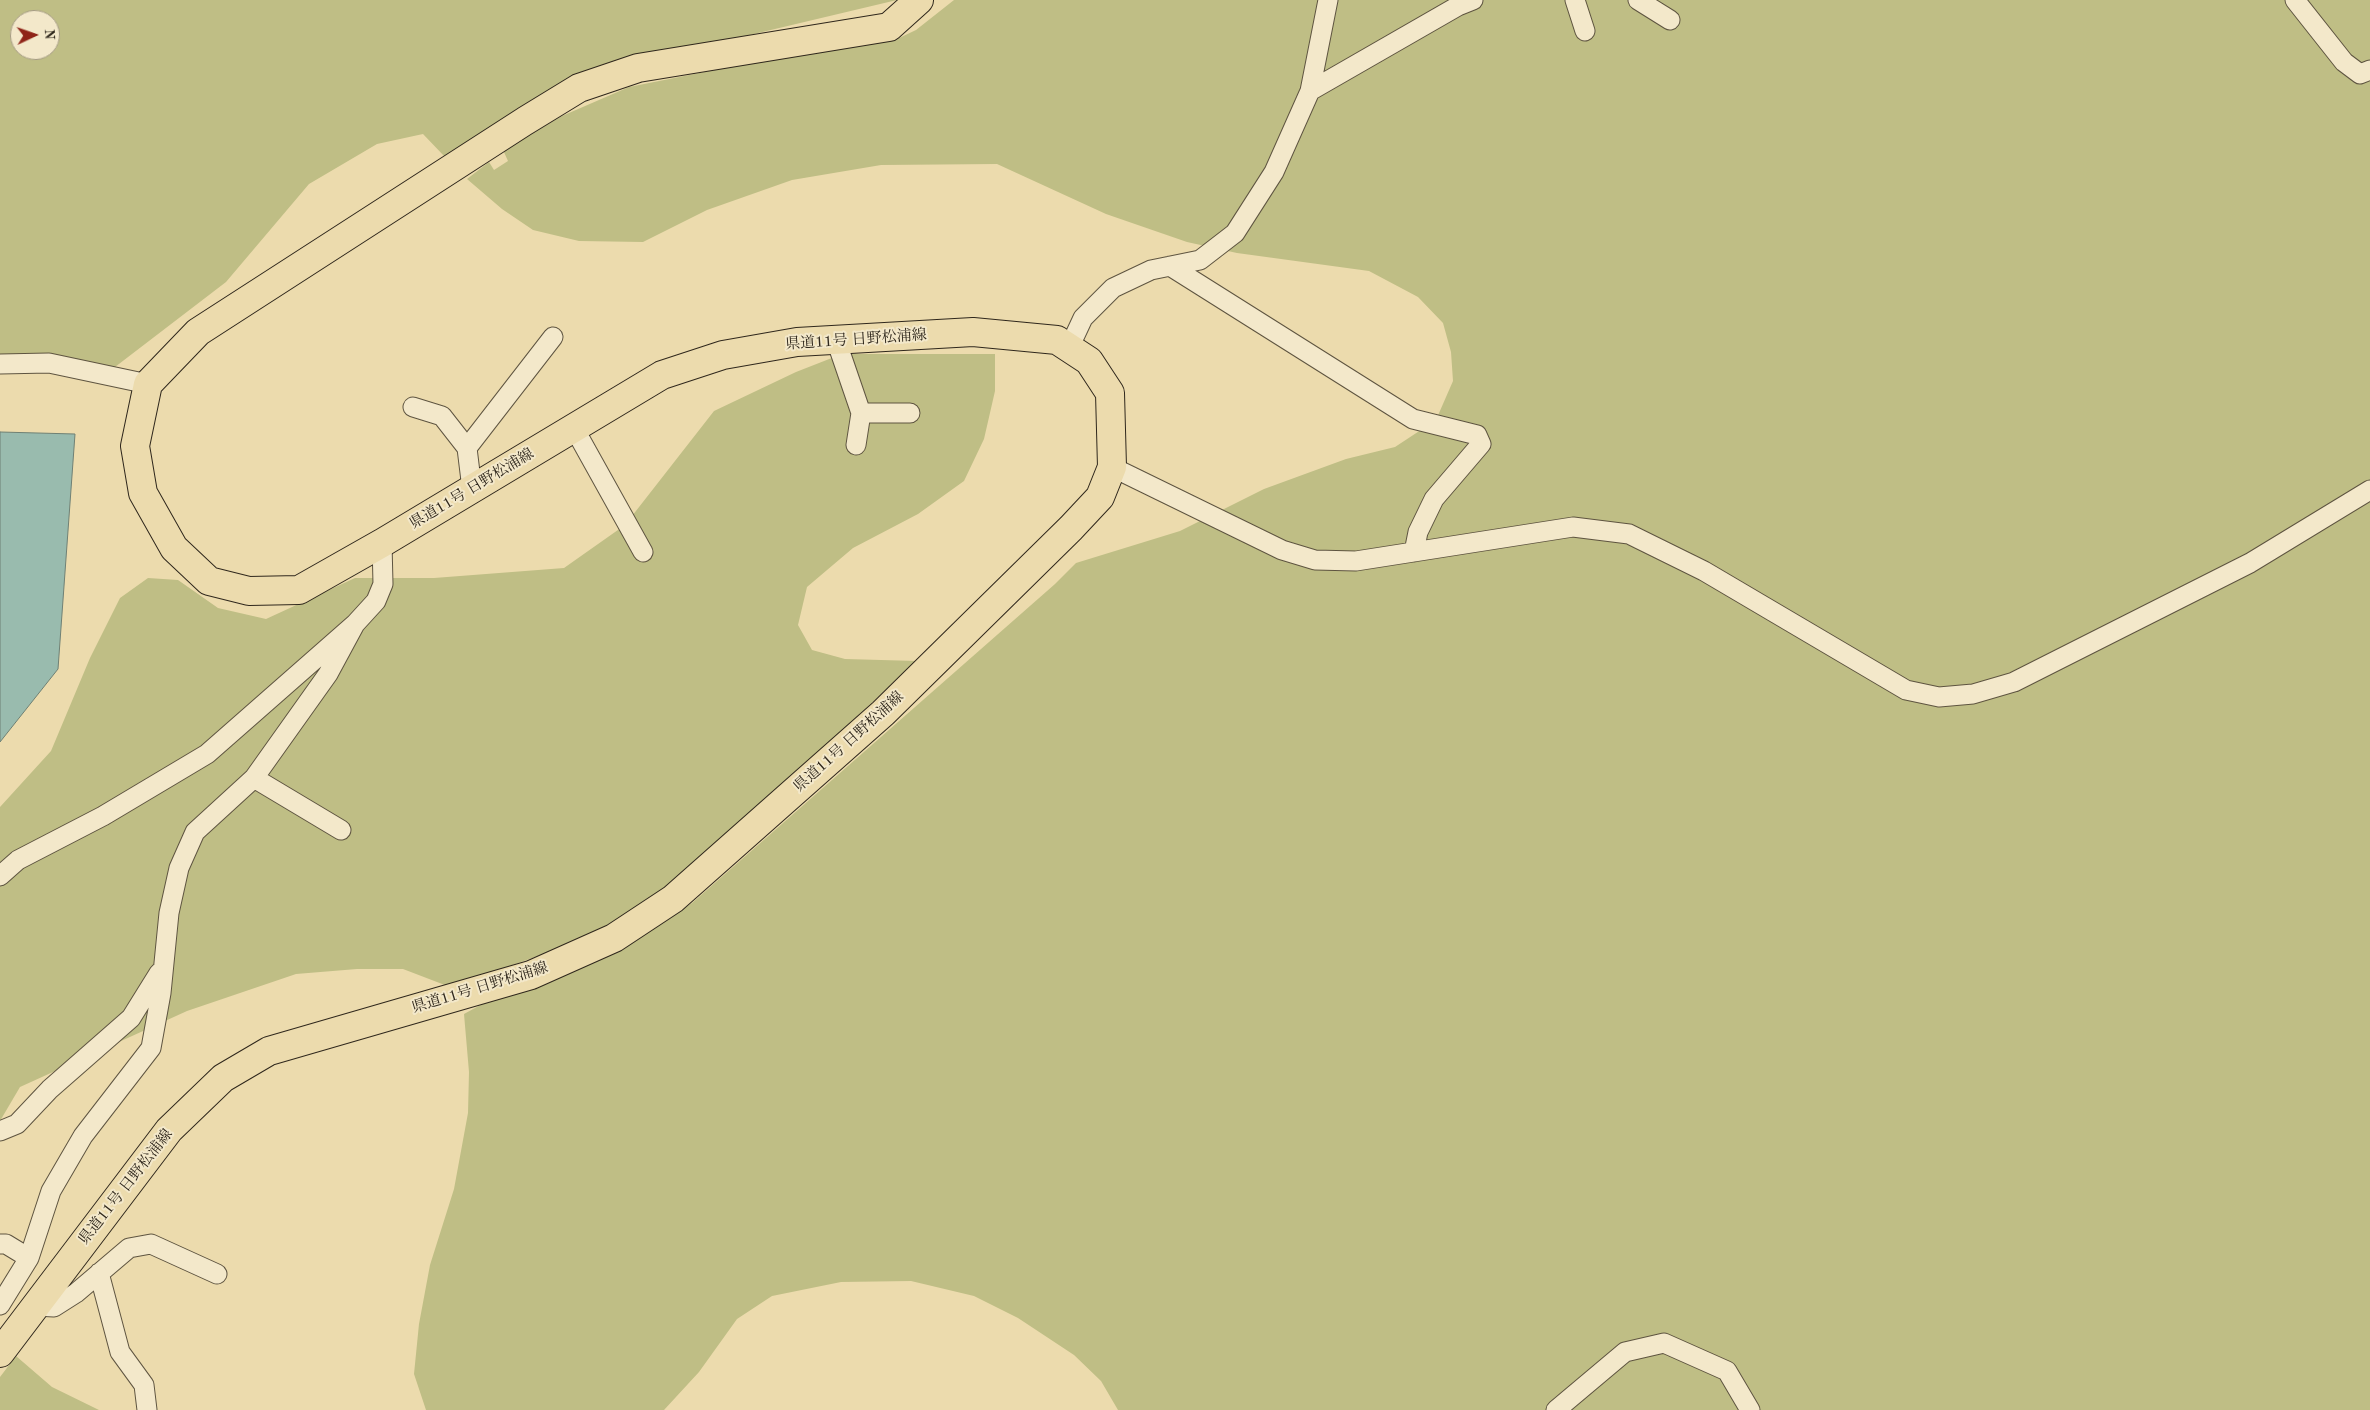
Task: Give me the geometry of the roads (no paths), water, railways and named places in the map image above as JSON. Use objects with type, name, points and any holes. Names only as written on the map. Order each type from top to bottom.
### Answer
[{"type":"main road","points":[[148,384],[198,332],[579,88],[638,68],[889,27],[918,0]]},
{"type":"main road","name":"県道11号 日野松浦線","points":[[0,1353],[169,1130],[223,1078],[269,1051],[531,975],[614,938],[673,900],[883,713],[1071,528],[1100,497],[1112,467],[1110,393],[1089,361],[1057,340],[973,332],[797,342],[714,358],[662,376],[382,543],[299,590],[249,591],[209,581],[174,548],[144,493],[135,446],[148,384]]},
{"type":"street","points":[[1069,348],[1083,318],[1112,288],[1151,270],[1200,260],[1235,233],[1274,172],[1310,91],[1328,0]]},
{"type":"street","points":[[1310,91],[1458,6],[1473,0]]},
{"type":"street","points":[[1576,0],[1585,31]]},
{"type":"street","points":[[1638,0],[1670,20]]},
{"type":"street","points":[[2295,0],[2344,62],[2360,74],[2370,70]]},
{"type":"street","points":[[1170,266],[1413,420],[1478,436],[1481,444],[1434,500],[1418,532],[1414,552]]},
{"type":"street","points":[[467,448],[553,337]]},
{"type":"street","points":[[836,340],[861,414],[856,445]]},
{"type":"street","points":[[0,364],[49,363],[148,384]]},
{"type":"street","points":[[413,407],[442,416],[467,448],[472,489]]},
{"type":"street","points":[[861,414],[910,413]]},
{"type":"street","points":[[574,428],[643,552]]},
{"type":"street","points":[[1112,467],[1282,550],[1315,560],[1356,561],[1573,528],[1629,534],[1704,571],[1906,690],[1939,697],[1973,694],[2014,682],[2250,563],[2370,490]]},
{"type":"street","points":[[0,876],[18,860],[102,816],[207,754],[354,624],[376,601],[383,584],[382,543]]},
{"type":"street","points":[[0,1305],[29,1258],[51,1191],[84,1136],[151,1048],[164,963],[169,913],[179,868],[195,832],[254,778],[328,674],[354,624]]},
{"type":"street","points":[[254,778],[341,830]]},
{"type":"street","points":[[0,1131],[17,1124],[50,1088],[131,1018],[164,963]]},
{"type":"street","points":[[0,1244],[6,1244],[29,1258]]},
{"type":"street","points":[[35,1306],[54,1307],[76,1293],[129,1248],[151,1244],[217,1274]]},
{"type":"street","points":[[99,1274],[120,1352],[144,1385],[147,1410]]},
{"type":"street","points":[[1556,1410],[1625,1352],[1664,1343],[1727,1371],[1750,1410]]}]
